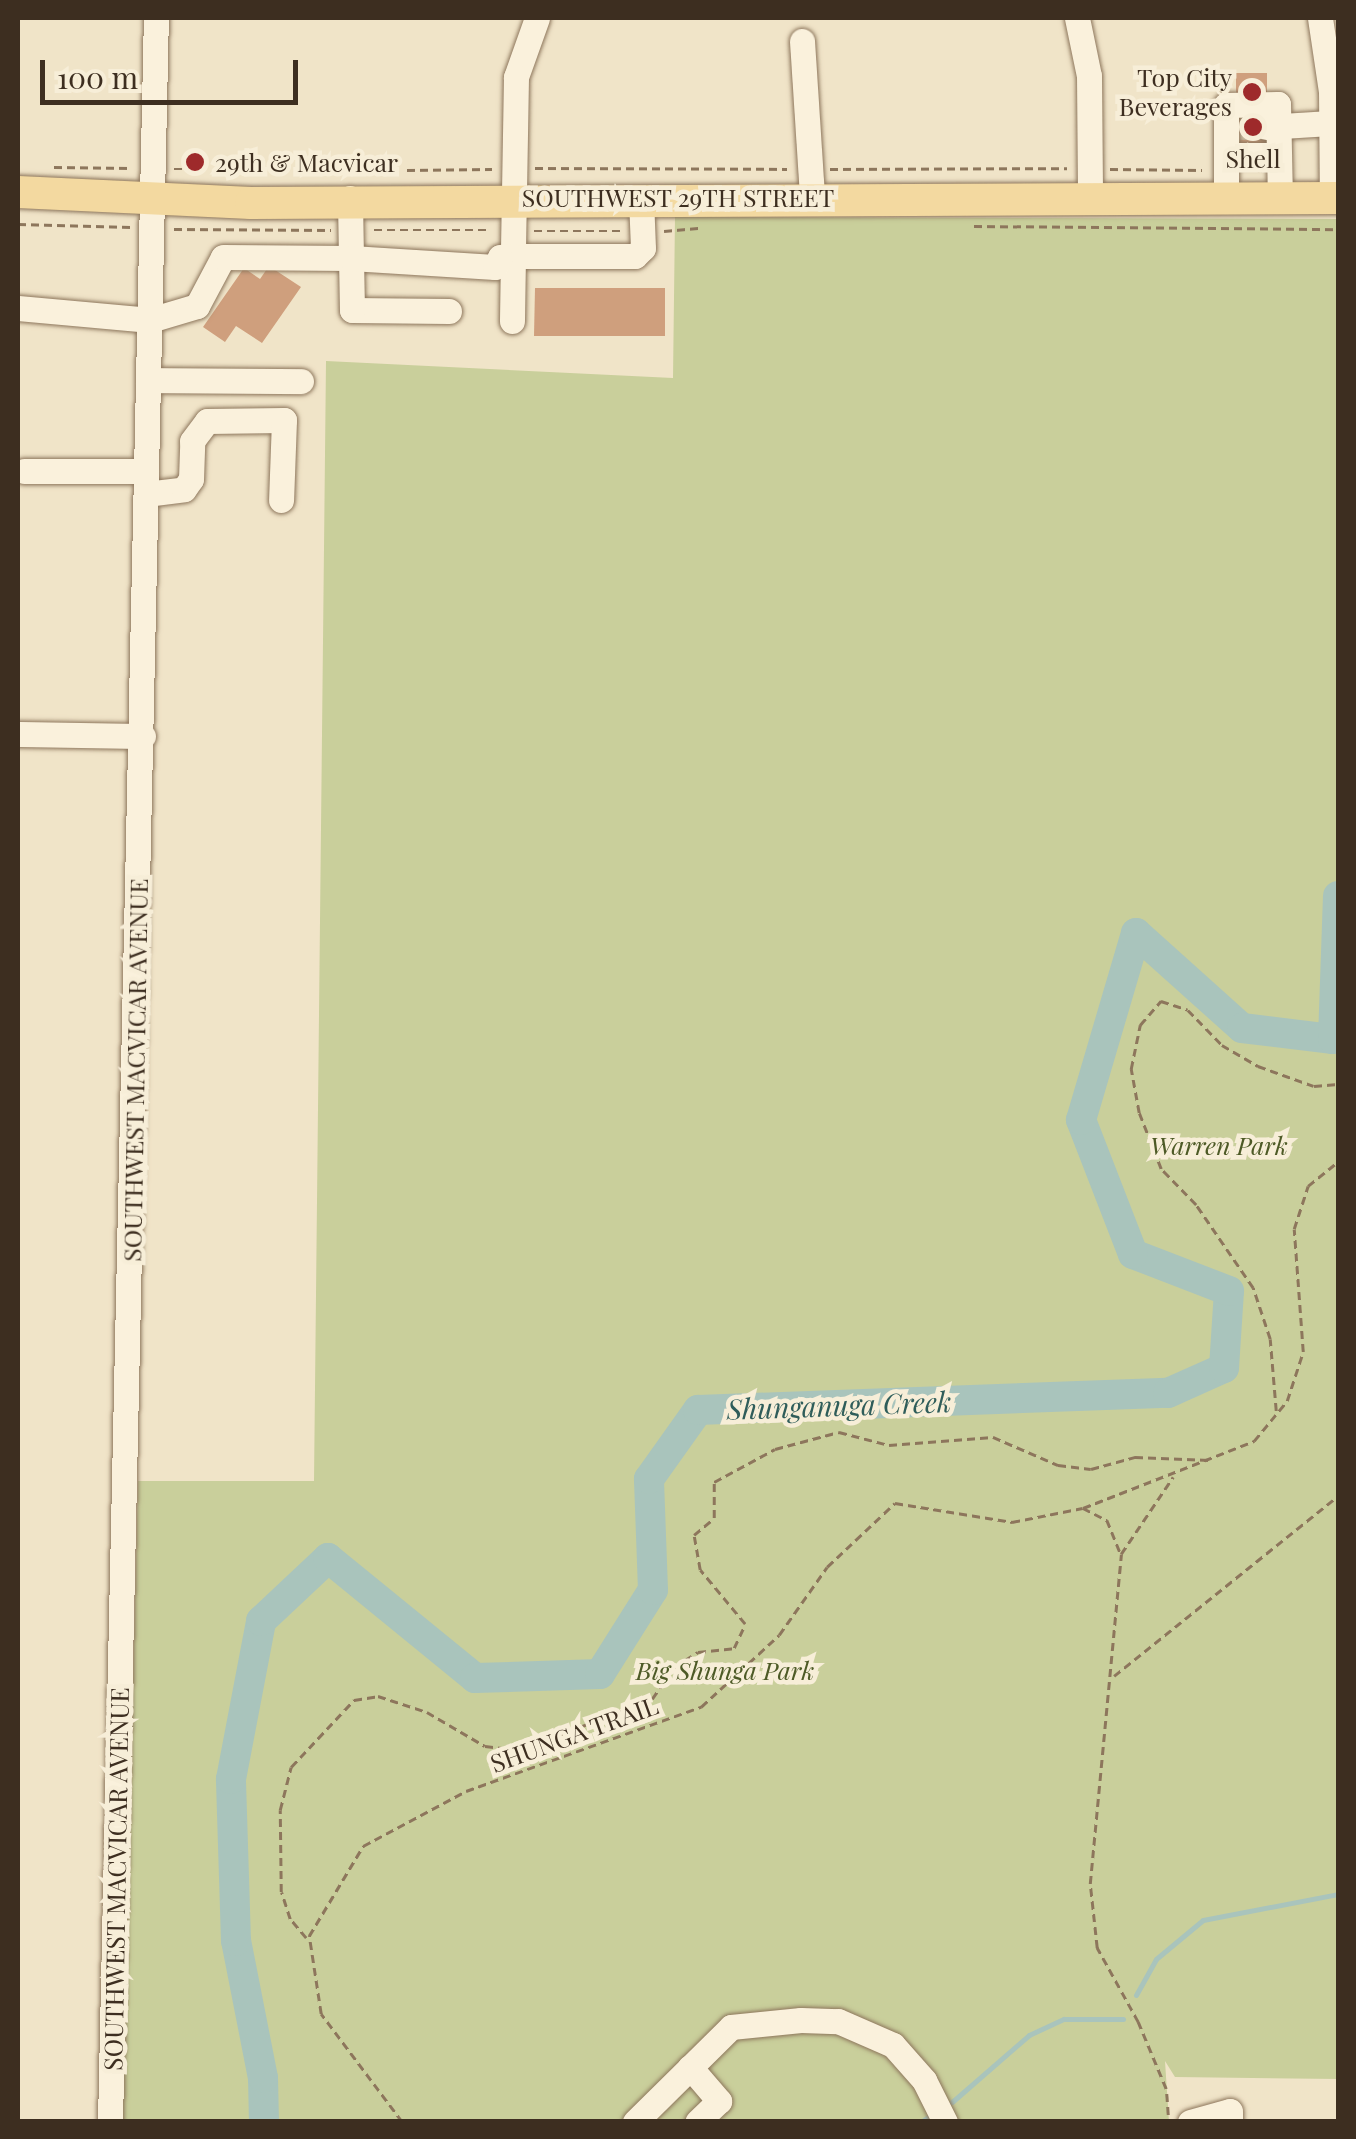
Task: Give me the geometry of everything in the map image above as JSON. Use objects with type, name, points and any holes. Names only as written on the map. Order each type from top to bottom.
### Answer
[{"type":"main road","name":"SOUTHWEST 29TH STREET","points":[[27,179],[153,198],[252,203],[350,214],[516,183],[641,198],[810,183],[1090,182],[1226,174],[1280,198],[1336,209]]},
{"type":"street","name":"SOUTHWEST MACVICAR AVENUE","points":[[110,2122],[156,18]]},
{"type":"street","points":[[512,321],[509,248],[516,183],[516,77],[537,18]]},
{"type":"street","points":[[1077,18],[1090,76],[1090,182]]},
{"type":"street","points":[[1320,18],[1336,209]]},
{"type":"street","points":[[802,41],[810,183]]},
{"type":"street","points":[[1253,127],[1330,123]]},
{"type":"street","points":[[1253,127],[1280,155],[1280,198]]},
{"type":"street","points":[[1226,174],[1253,127]]},
{"type":"street","points":[[1226,174],[1280,155]]},
{"type":"street","points":[[18,308],[150,320],[197,306],[223,257],[450,260],[460,251],[509,248],[636,256],[642,231],[641,198]]},
{"type":"street","points":[[350,214],[352,310],[449,311]]},
{"type":"street","points":[[148,380],[301,381]]},
{"type":"street","points":[[20,469],[184,489],[190,479],[192,441],[207,421],[284,420],[281,500]]},
{"type":"street","points":[[18,734],[143,736]]},
{"type":"street","points":[[635,2122],[732,2026],[802,2020],[838,2021],[892,2045],[924,2080],[944,2122]]},
{"type":"street","points":[[690,2068],[718,2101],[697,2122]]},
{"type":"street","points":[[1190,2122],[1230,2111],[1230,2122]]},
{"type":"path","points":[[18,224],[153,198],[194,162]]},
{"type":"path","points":[[407,170],[516,183],[1090,182],[1226,174]]},
{"type":"path","points":[[27,179],[153,198],[350,214],[509,248],[706,227]]},
{"type":"path","points":[[960,226],[1336,209]]},
{"type":"path","points":[[1274,1416],[1275,1368],[1254,1288],[1196,1205],[1161,1169],[1139,1112],[1131,1069],[1140,1026],[1161,1001],[1188,1010],[1222,1045],[1258,1066],[1314,1086],[1338,1084]]},
{"type":"path","name":"SHUNGA TRAIL","points":[[310,1942],[362,1846],[466,1791],[701,1707],[779,1634],[827,1567],[895,1502],[1012,1522],[1084,1508],[1174,1476],[1254,1440],[1274,1416],[1303,1352],[1294,1229],[1308,1186],[1338,1162]]},
{"type":"path","points":[[402,2122],[322,2014],[310,1942],[290,1919],[281,1892],[280,1810],[291,1768],[354,1700],[378,1696],[426,1712],[485,1746],[520,1750],[652,1698],[686,1660],[734,1648],[744,1624],[700,1570],[694,1535],[714,1518],[714,1482],[776,1448],[839,1432],[889,1446],[993,1437],[1058,1465],[1091,1469],[1135,1456],[1211,1460]]},
{"type":"path","points":[[1121,1554],[1174,1476]]},
{"type":"path","points":[[1113,1677],[1338,1496]]},
{"type":"path","points":[[1084,1508],[1107,1520],[1121,1554],[1113,1677],[1090,1884],[1097,1948],[1166,2089],[1168,2122]]},
{"type":"green space","name":"Big Shunga Park","points":[[675,217],[1338,219],[1338,2079],[1175,2077],[1165,2061],[1169,2122],[122,2122],[138,1481],[314,1481],[326,361],[673,378]]},
{"type":"building","points":[[1236,73],[1267,73],[1267,92],[1236,93]]},
{"type":"building","points":[[1239,109],[1266,109],[1266,143],[1240,143]]},
{"type":"building","points":[[269,266],[301,287],[262,343],[236,326],[225,342],[203,327],[244,268],[260,279]]},
{"type":"building","points":[[535,288],[665,288],[665,336],[534,336]]},
{"type":"waterway","name":"Shunganuga Creek","points":[[264,2122],[263,2078],[236,1941],[231,1779],[261,1621],[328,1558],[475,1678],[600,1674],[653,1590],[649,1479],[698,1410],[1168,1393],[1224,1368],[1229,1291],[1133,1254],[1081,1120],[1136,933],[1242,1028],[1333,1039],[1338,896]]},
{"type":"waterway","points":[[1136,1995],[1156,1959],[1203,1920],[1338,1894]]},
{"type":"waterway","points":[[952,2102],[1029,2035],[1064,2019],[1123,2019]]},
{"type":"waterway","points":[[921,2122],[928,2117]]},
{"type":"tunnel","points":[[1240,127],[1266,127]]},
{"type":"place","name":"Top City Beverages","points":[[1252,92]]},
{"type":"place","name":"Shell","points":[[1253,127]]},
{"type":"place","name":"29th & Macvicar","points":[[195,162]]},
{"type":"park label","name":"Warren Park","points":[[1219,1145]]}]
